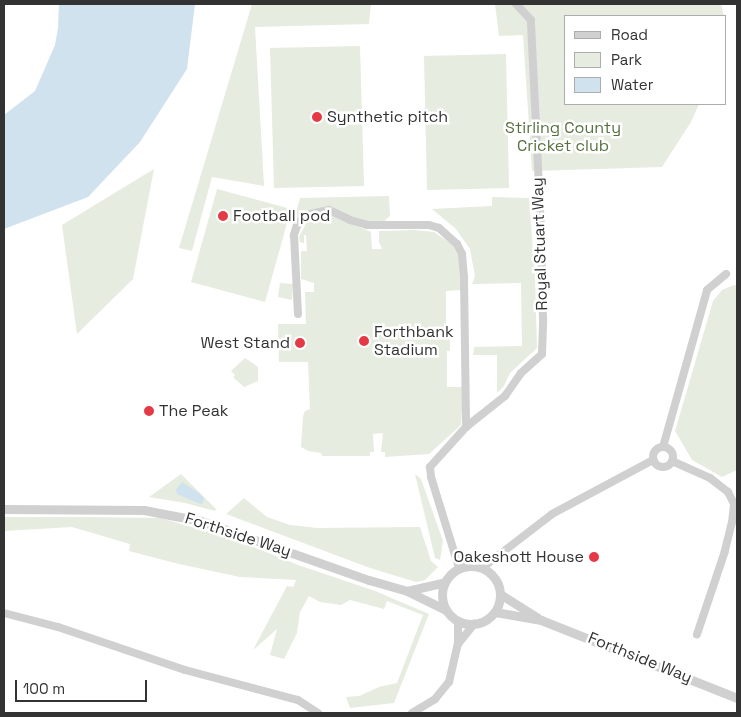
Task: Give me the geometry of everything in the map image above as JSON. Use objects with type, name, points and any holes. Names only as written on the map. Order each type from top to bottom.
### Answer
[{"type":"street","name":"Royal Stuart Way","points":[[459,568],[431,477],[430,467],[466,428],[505,396],[521,373],[542,354],[541,236],[531,20],[516,4]]},
{"type":"street","points":[[298,314],[294,235],[303,218],[321,211],[330,210],[350,220],[367,225],[429,226],[439,228],[457,244],[462,254],[466,428]]},
{"type":"street","points":[[672,461],[662,467],[656,465],[653,460],[654,452],[662,447],[707,290],[726,274]]},
{"type":"street","points":[[662,447],[671,451],[672,461]]},
{"type":"street","points":[[482,568],[552,514],[653,460]]},
{"type":"street","points":[[672,461],[710,478],[728,492],[734,504],[725,551],[697,634]]},
{"type":"street","name":"Forthside Way","points":[[4,509],[144,510],[201,520],[369,580],[407,591],[446,610]]},
{"type":"street","points":[[458,644],[474,624],[488,618],[494,612],[500,594],[494,577],[482,568],[472,566],[459,568],[443,583],[442,601],[446,610],[458,621],[474,624]]},
{"type":"street","name":"Forthside Way","points":[[407,591],[443,583]]},
{"type":"street","name":"Forthside Way","points":[[500,594],[541,620],[737,698]]},
{"type":"street","name":"Forthside Way","points":[[494,612],[541,620]]},
{"type":"street","points":[[4,613],[58,627],[196,673],[298,700],[318,713]]},
{"type":"street","points":[[412,713],[435,699],[448,682],[458,644],[458,621]]},
{"type":"green space","points":[[252,4],[371,4],[369,24],[255,27],[264,186],[212,177],[192,251],[179,248]]},
{"type":"green space","name":"Stirling County Cricket club","points":[[495,4],[721,4],[724,15],[564,15],[564,105],[699,105],[691,122],[662,167],[532,171],[523,35],[499,36]]},
{"type":"green space","name":"Synthetic pitch","points":[[360,46],[364,186],[274,188],[270,48]]},
{"type":"green space","points":[[506,54],[509,188],[427,190],[424,56]]},
{"type":"green space","points":[[154,169],[133,279],[77,334],[62,225]]},
{"type":"green space","points":[[217,189],[291,209],[265,302],[191,282]]},
{"type":"green space","points":[[389,196],[390,216],[382,223],[367,222],[341,212],[309,213],[293,238],[289,237],[300,198]]},
{"type":"green space","points":[[492,197],[529,198],[535,276],[537,348],[510,373],[504,386],[497,393],[497,355],[473,355],[474,347],[522,346],[521,283],[472,284],[475,276],[470,249],[456,229],[432,209],[492,206]]},
{"type":"green space","name":"Forthbank Stadium","points":[[330,214],[371,232],[372,249],[382,249],[379,242],[379,231],[415,230],[434,232],[453,245],[460,256],[462,290],[446,291],[446,330],[450,330],[450,351],[447,351],[447,387],[463,387],[461,425],[429,454],[385,457],[385,452],[381,452],[383,433],[373,434],[374,452],[370,452],[370,456],[322,456],[321,453],[308,451],[301,447],[303,416],[305,411],[310,409],[308,362],[279,362],[278,324],[306,324],[305,292],[314,292],[314,283],[301,279],[301,251],[307,251],[306,235],[304,235],[304,243],[300,242],[299,237],[306,223],[313,218]]},
{"type":"green space","points":[[280,283],[293,284],[292,300],[278,297]]},
{"type":"green space","points":[[734,285],[737,286],[737,470],[722,477],[692,460],[675,431],[713,301],[722,290]]},
{"type":"green space","points":[[245,358],[258,367],[258,381],[244,387],[233,377],[235,375],[231,371]]},
{"type":"green space","points":[[181,474],[216,509],[215,511],[185,503],[149,497]]},
{"type":"green space","points":[[415,474],[421,479],[443,541],[440,560],[435,558]]},
{"type":"green space","points":[[244,498],[267,517],[290,525],[318,528],[420,527],[431,561],[438,567],[425,580],[416,582],[370,568],[226,514]]},
{"type":"green space","points":[[4,517],[161,518],[236,540],[301,566],[375,591],[429,614],[394,703],[350,708],[346,697],[359,696],[379,687],[397,683],[423,615],[387,601],[384,609],[350,600],[341,605],[320,602],[309,596],[300,612],[297,633],[284,659],[270,655],[277,629],[253,650],[287,586],[293,587],[296,580],[240,577],[179,564],[129,551],[130,544],[72,527],[4,531]]},
{"type":"water","points":[[59,4],[195,4],[187,69],[140,142],[88,197],[4,229],[4,115],[35,91],[55,45]]},
{"type":"water","points":[[182,482],[204,498],[203,503],[200,504],[177,494],[176,489]]},
{"type":"place","name":"Synthetic pitch","points":[[317,117]]},
{"type":"place","name":"Football pod","points":[[223,216]]},
{"type":"place","name":"Forthbank Stadium","points":[[364,341]]},
{"type":"place","name":"West Stand","points":[[300,343]]},
{"type":"place","name":"The Peak","points":[[149,411]]},
{"type":"place","name":"Oakeshott House","points":[[594,557]]}]
